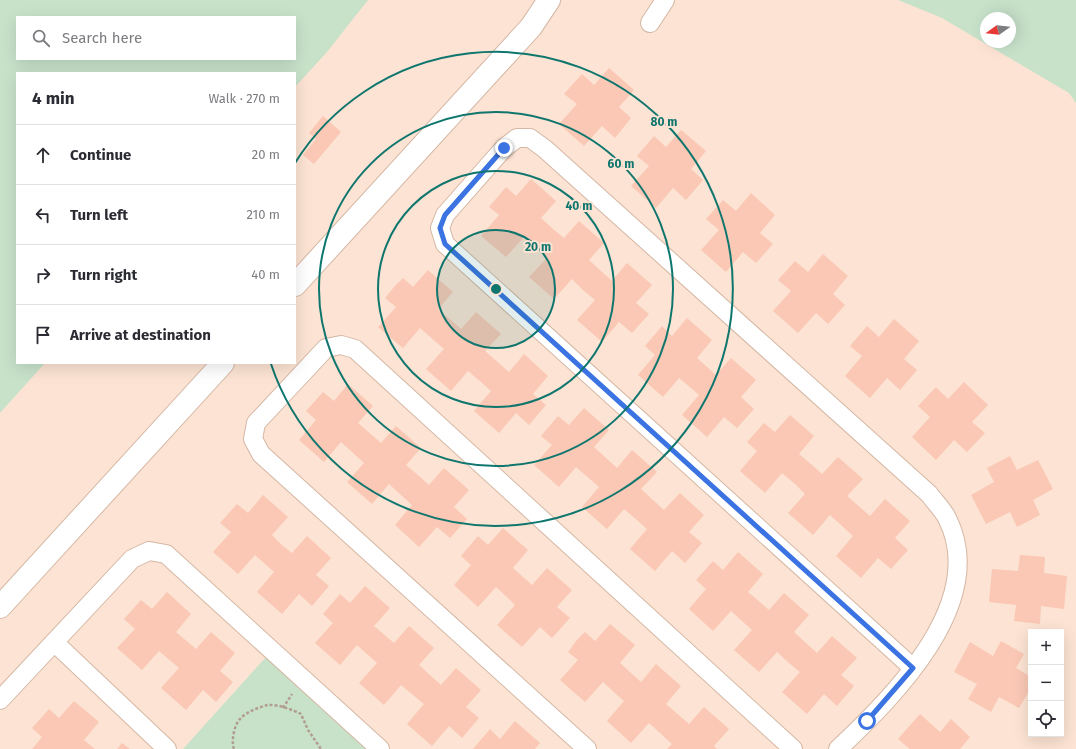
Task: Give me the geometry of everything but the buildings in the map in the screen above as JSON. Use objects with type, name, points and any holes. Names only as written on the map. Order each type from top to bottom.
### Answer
[{"type":"main road","points":[[296,284],[531,27],[549,0]]},
{"type":"main road","points":[[0,608],[222,364]]},
{"type":"street","points":[[650,23],[665,0]]},
{"type":"street","points":[[838,749],[867,721],[913,668],[932,642],[953,595],[958,575],[957,547],[947,518],[929,494],[545,149],[530,138],[517,138],[504,148],[445,215],[440,228],[445,244],[913,668]]},
{"type":"street","points":[[587,749],[261,454],[253,439],[256,423],[326,348],[342,344],[355,349],[793,749]]},
{"type":"street","points":[[0,700],[132,559],[149,551],[166,554],[380,749]]},
{"type":"street","points":[[54,642],[167,749]]},
{"type":"path","points":[[234,749],[232,745],[234,732],[239,719],[254,710],[269,705],[292,710],[301,714],[308,730],[321,749]]},
{"type":"green space","points":[[0,0],[368,0],[327,52],[296,86],[296,72],[16,72],[16,364],[44,364],[0,413]]},
{"type":"green space","points":[[898,0],[1076,0],[1076,103],[1069,93],[993,48],[1016,48],[1016,12],[980,12],[980,40],[942,18]]},
{"type":"green space","points":[[266,657],[367,749],[183,749]]},
{"type":"route","points":[[504,148],[445,215],[440,228],[445,244],[913,668],[867,721]]}]
